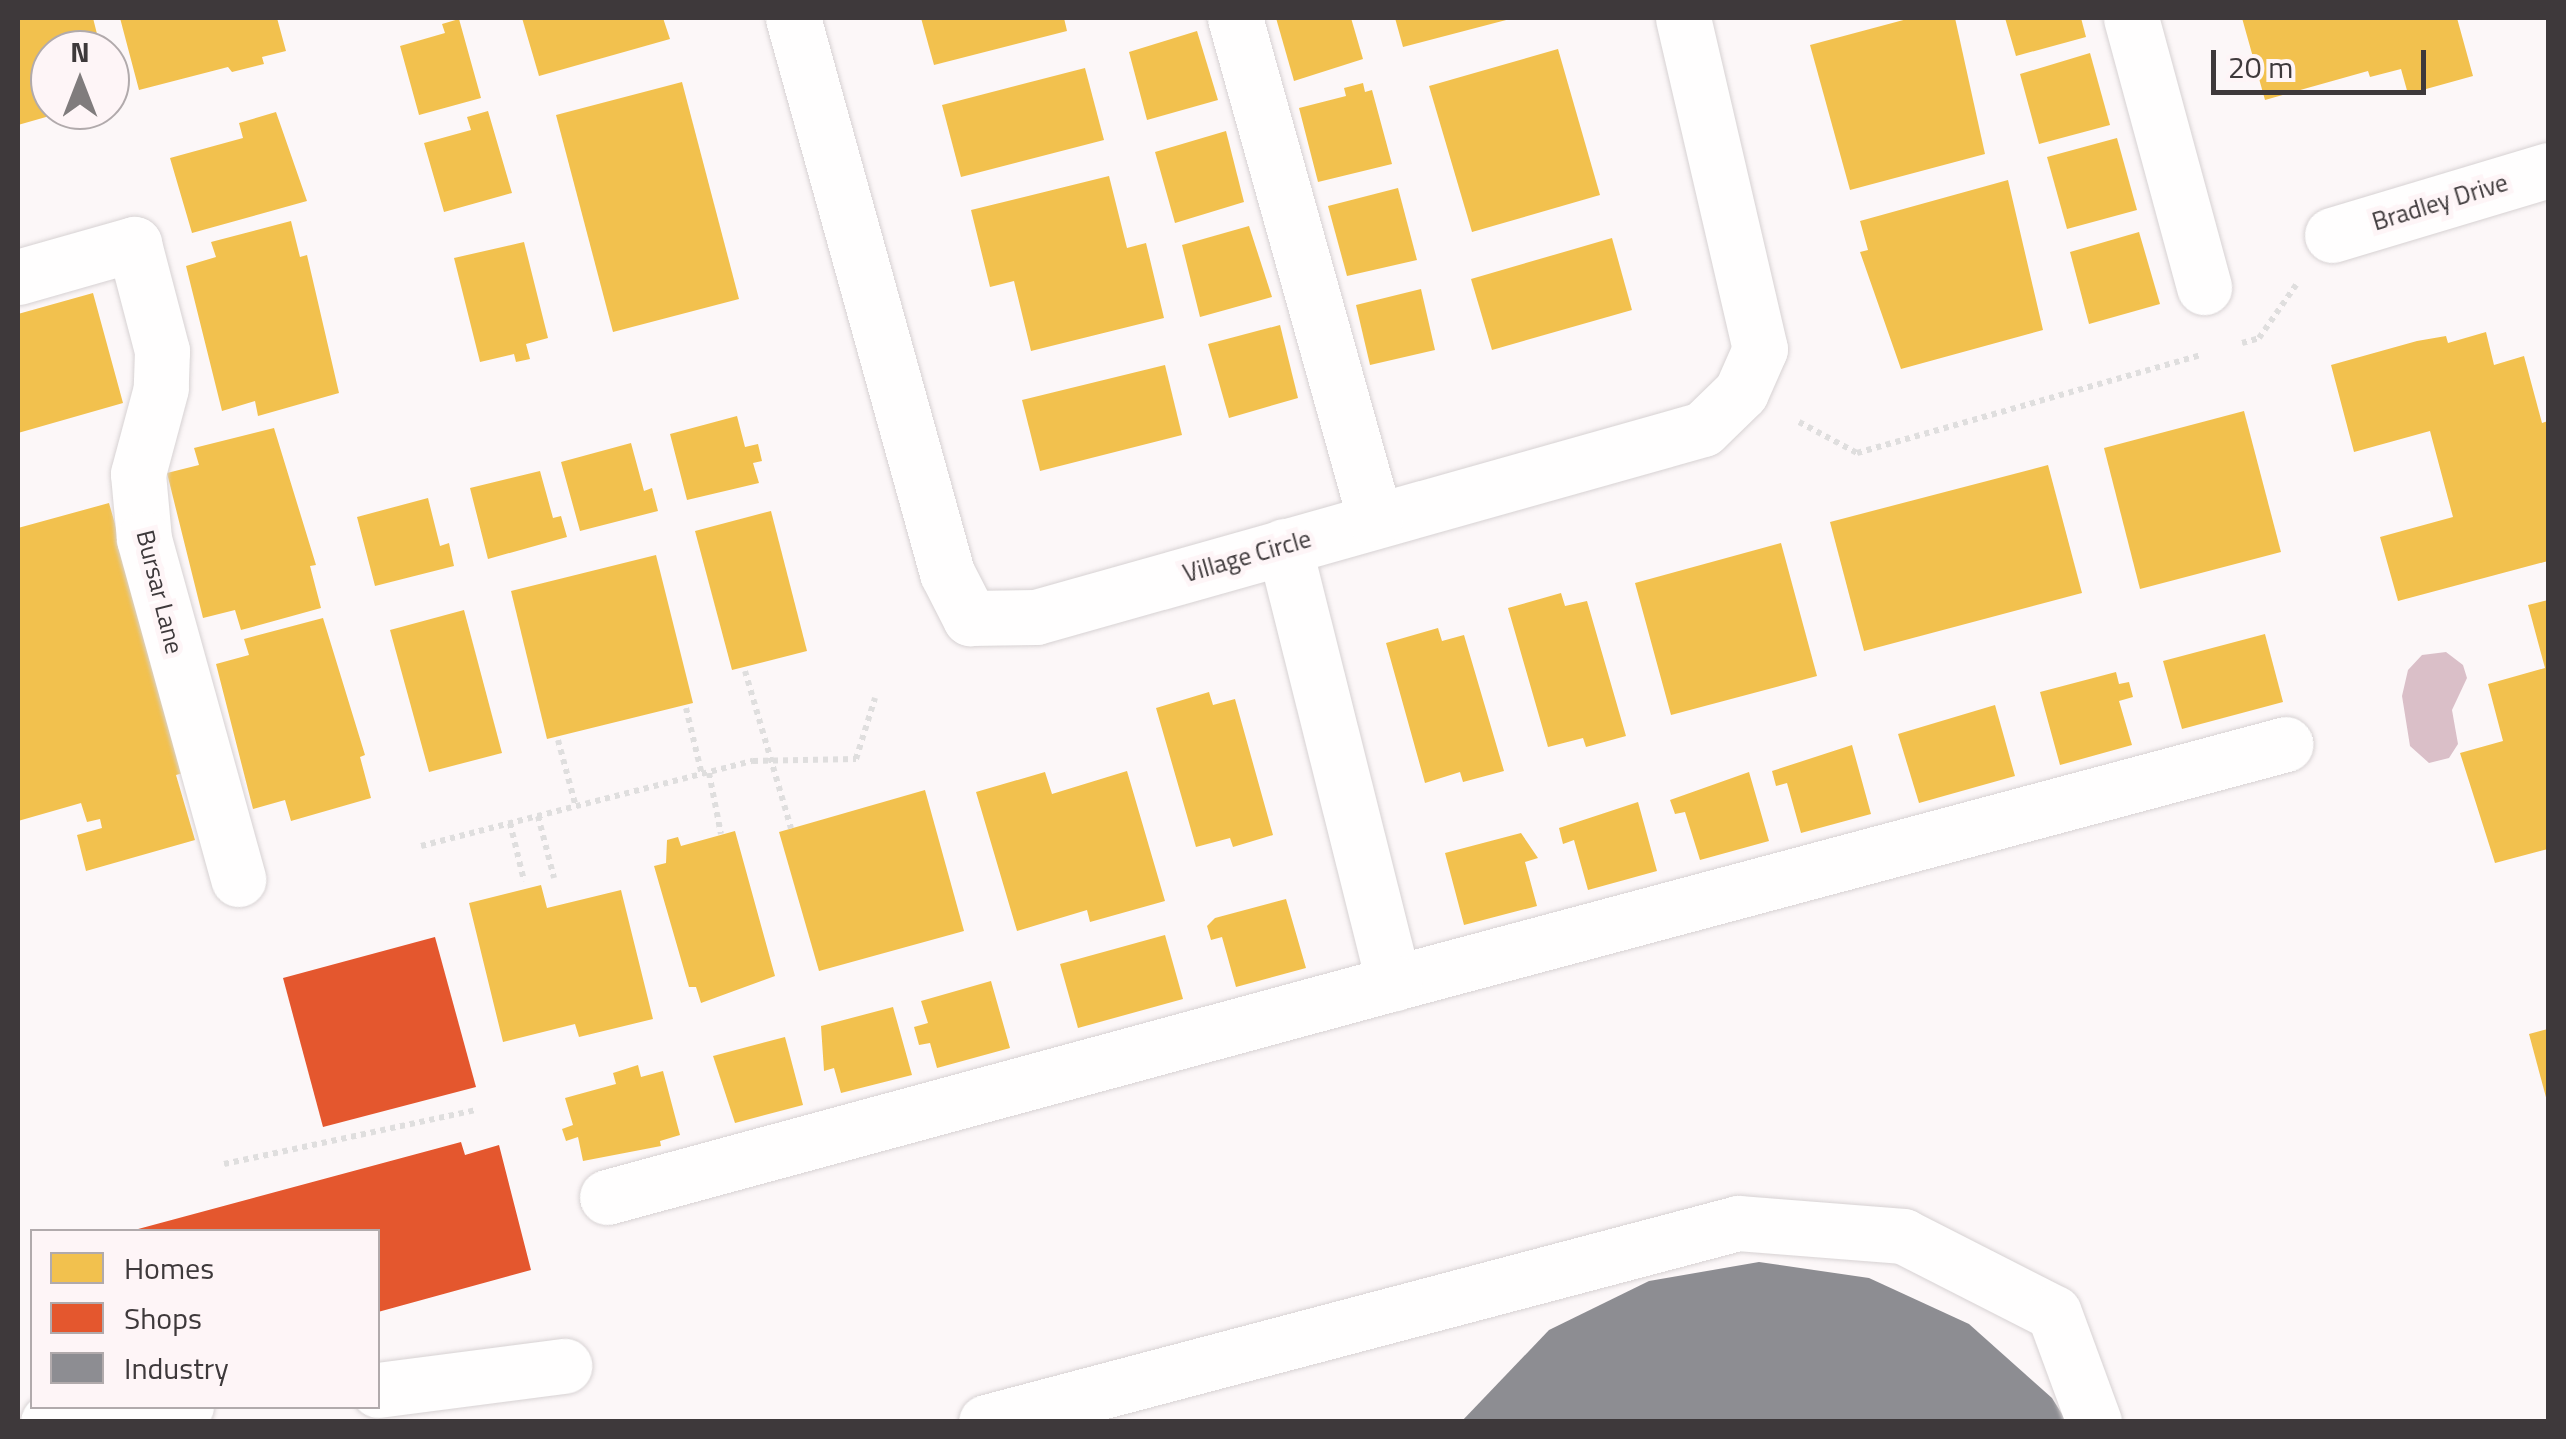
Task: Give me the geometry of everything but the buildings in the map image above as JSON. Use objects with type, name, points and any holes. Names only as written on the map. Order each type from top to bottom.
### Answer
[{"type":"street","name":"Village Circle","points":[[792,18],[947,573],[970,618],[1036,617],[1704,429],[1741,392],[1760,349],[1753,302],[1683,18]]},
{"type":"street","points":[[1236,18],[1375,520]]},
{"type":"street","points":[[2130,18],[2204,287]]},
{"type":"street","name":"Bradley Drive","points":[[2332,234],[2548,170]]},
{"type":"street","name":"Bursar Lane","points":[[18,276],[134,244],[162,352],[161,388],[138,474],[144,538],[238,880]]},
{"type":"street","points":[[1284,546],[1394,983]]},
{"type":"street","points":[[608,1196],[2286,744]]},
{"type":"street","points":[[986,1422],[1738,1223],[1903,1236],[2054,1313],[2094,1422]]},
{"type":"street","points":[[380,1390],[564,1366]]},
{"type":"street","points":[[48,1422],[160,1409]]},
{"type":"path","points":[[1741,392],[1857,453],[2259,338],[2332,234]]},
{"type":"path","points":[[745,671],[791,828]]},
{"type":"path","points":[[421,846],[705,774],[769,762],[856,759],[875,698]]},
{"type":"path","points":[[686,708],[721,834]]},
{"type":"path","points":[[558,740],[576,807]]},
{"type":"path","points":[[538,816],[554,878]]},
{"type":"path","points":[[510,824],[524,881]]},
{"type":"path","points":[[224,1164],[476,1110]]},
{"type":"shaded area","points":[[2446,652],[2463,665],[2467,678],[2452,710],[2458,744],[2449,758],[2429,763],[2410,746],[2402,696],[2408,670],[2422,655]]}]
